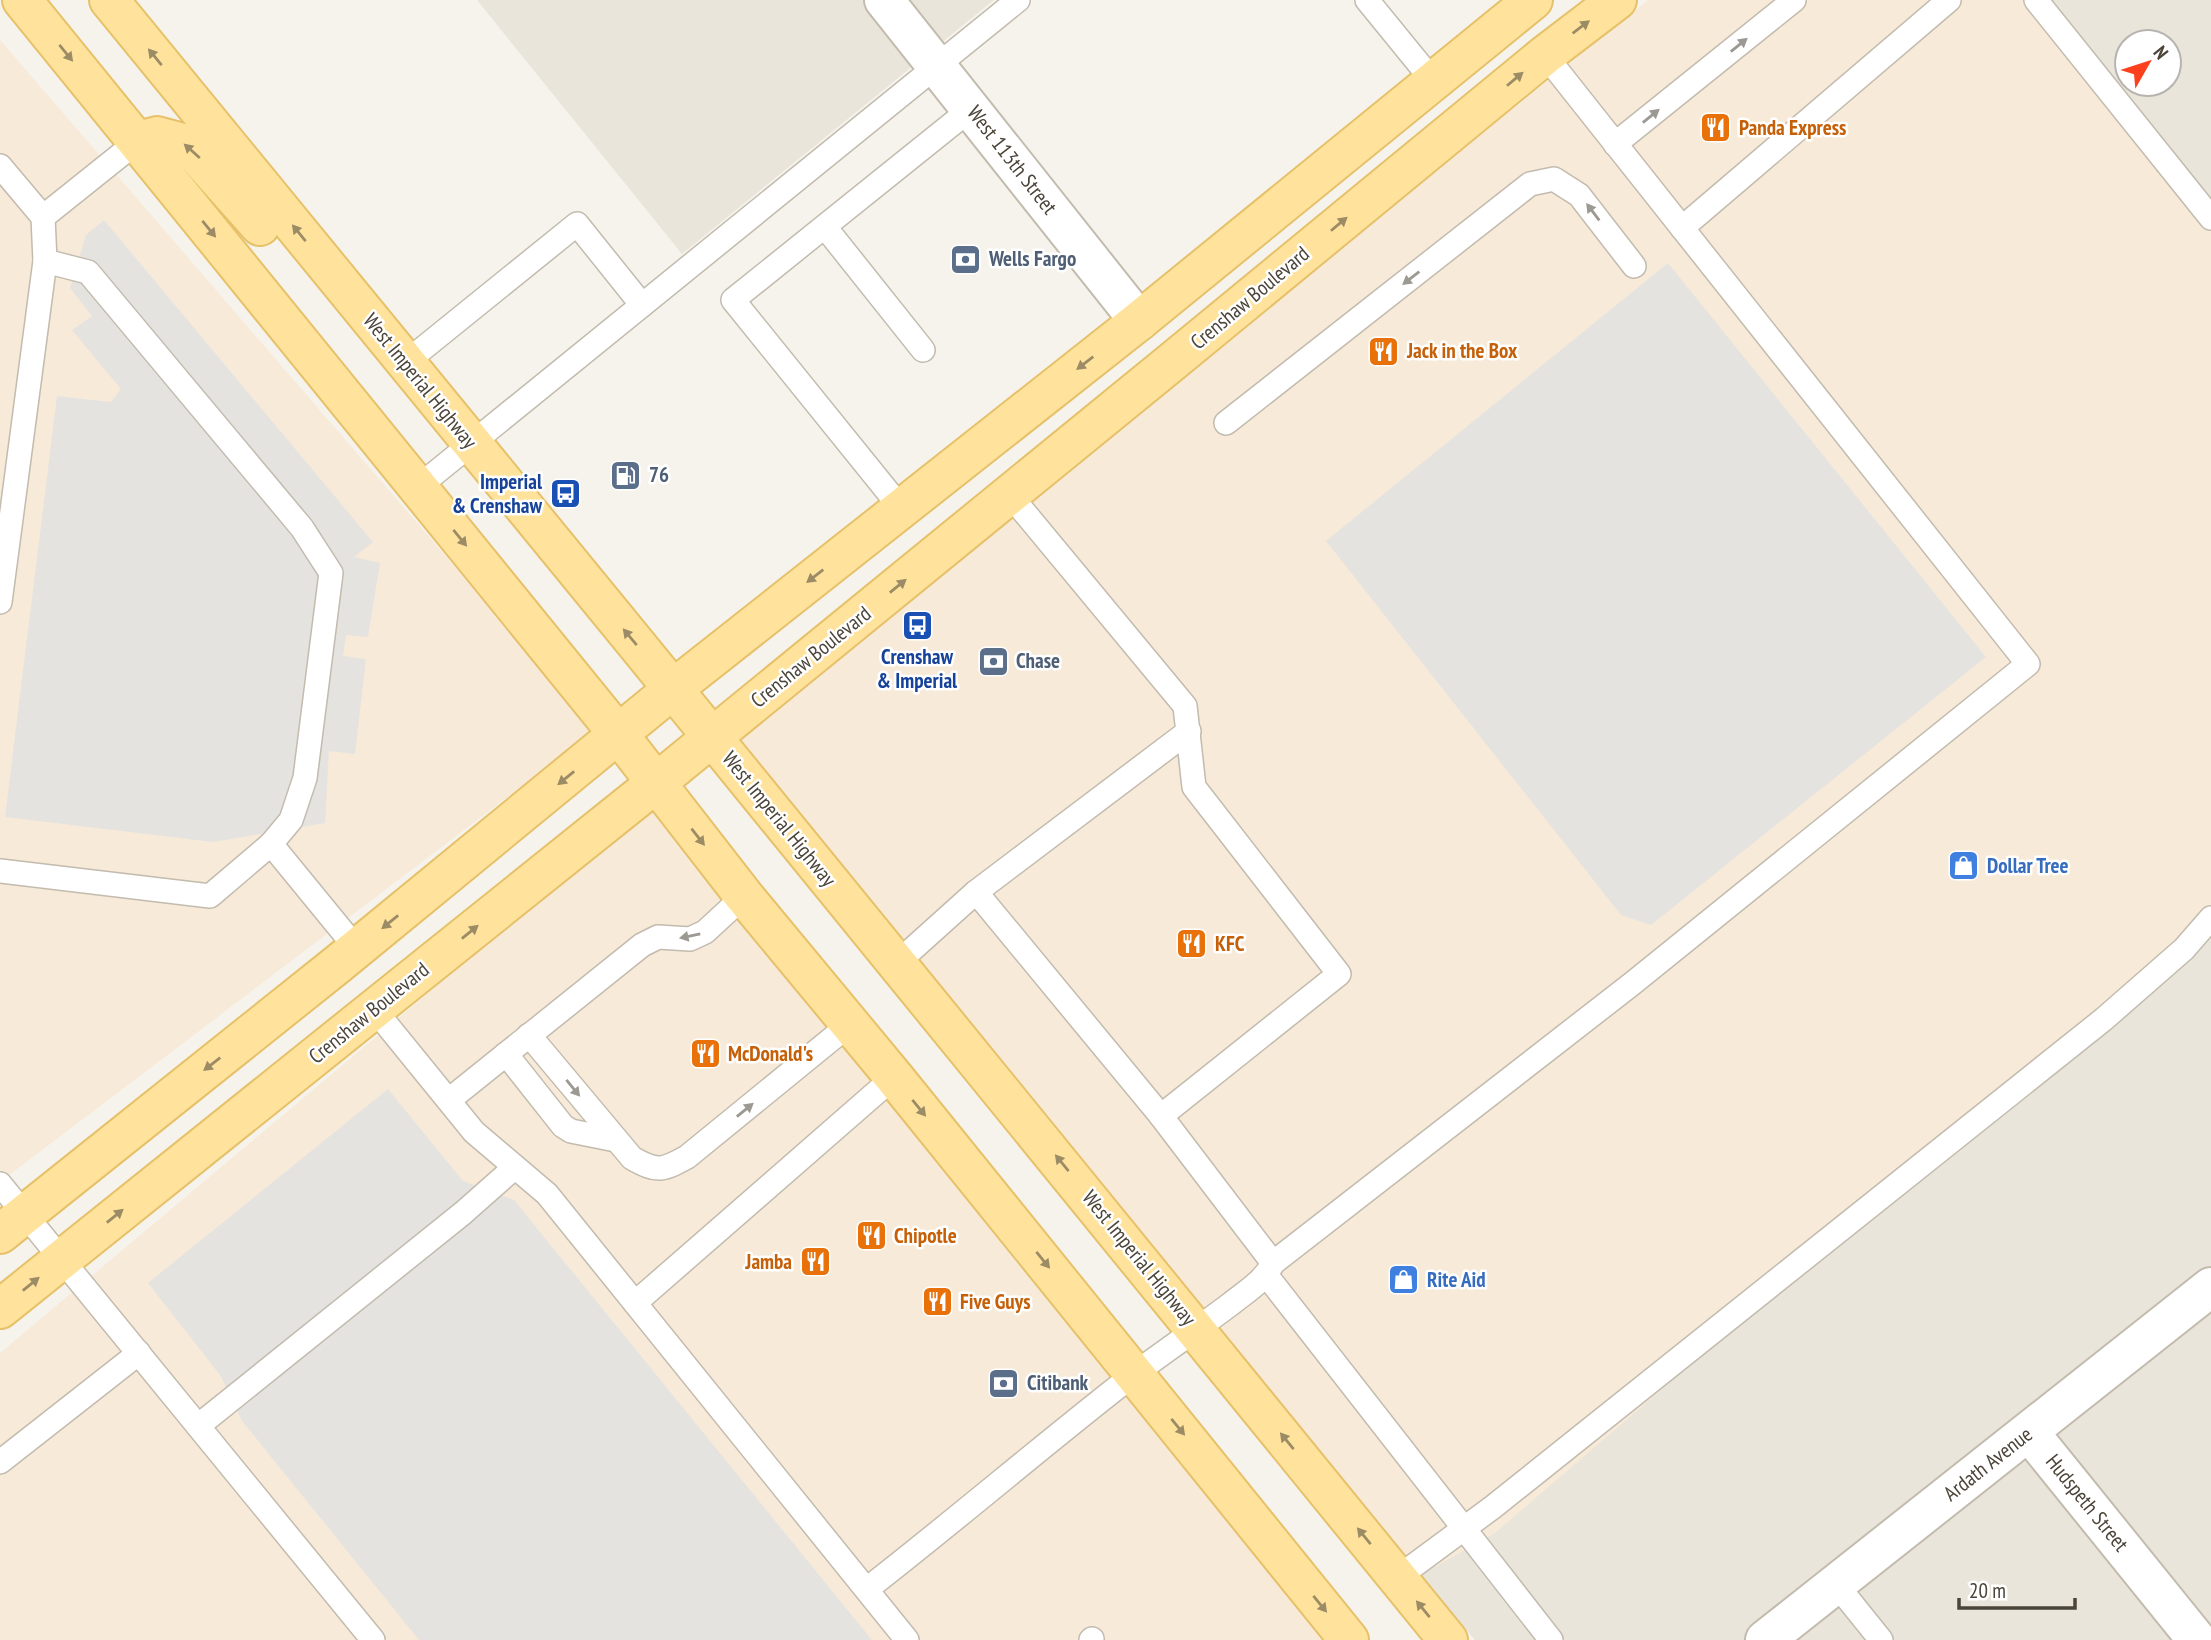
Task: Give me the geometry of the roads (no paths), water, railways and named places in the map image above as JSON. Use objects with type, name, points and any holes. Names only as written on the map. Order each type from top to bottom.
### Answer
[{"type":"main road","points":[[22,0],[619,735],[744,896],[894,1077],[1349,1640]]},
{"type":"main road","name":"West Imperial Highway","points":[[109,0],[1448,1640]]},
{"type":"main road","points":[[12,1224],[357,949],[673,689],[1139,321],[1532,0]]},
{"type":"main road","name":"Crenshaw Boulevard","points":[[0,1309],[656,783],[1545,55],[1617,0]]},
{"type":"main road","points":[[1173,361],[1174,318],[1338,187],[1381,125]]},
{"type":"main road","points":[[138,141],[158,136],[187,144],[312,286],[365,313]]},
{"type":"street","name":"West 113th Street","points":[[884,0],[1139,321]]},
{"type":"street","name":"Ardath Avenue","points":[[1765,1640],[2211,1287]]},
{"type":"street","name":"Hudspeth Street","points":[[2029,1432],[2197,1640]]},
{"type":"lane","points":[[418,486],[1018,0]]},
{"type":"lane","points":[[1367,0],[1433,81]]},
{"type":"lane","points":[[1615,144],[1794,0]]},
{"type":"lane","points":[[1682,228],[1949,0]]},
{"type":"lane","points":[[2036,0],[2211,218]]},
{"type":"lane","points":[[867,1589],[959,1518],[1135,1374],[1198,1331],[1270,1269],[1633,983],[2028,664],[1545,55]]},
{"type":"lane","points":[[901,508],[733,300],[972,108]]},
{"type":"lane","points":[[43,217],[138,141]]},
{"type":"lane","points":[[0,166],[43,217],[45,261],[0,602]]},
{"type":"lane","points":[[1226,423],[1530,184],[1554,179],[1579,195],[1634,266]]},
{"type":"lane","points":[[405,363],[577,224],[642,305]]},
{"type":"lane","points":[[825,227],[923,350]]},
{"type":"lane","points":[[0,871],[210,896],[271,844],[291,820],[304,778],[331,573],[302,528],[88,272],[45,261]]},
{"type":"lane","points":[[1010,495],[1185,706],[1194,787],[1339,974],[1161,1116]]},
{"type":"lane","points":[[897,963],[976,892],[1189,731]]},
{"type":"lane","points":[[271,844],[357,949]]},
{"type":"lane","points":[[976,892],[1161,1116],[1270,1269],[1463,1530],[1551,1640]]},
{"type":"lane","points":[[449,1100],[642,945],[659,937],[690,939],[705,932],[744,896]]},
{"type":"lane","points":[[1397,1578],[1463,1530],[2104,1019],[2184,949],[2211,918]]},
{"type":"lane","points":[[374,1009],[474,1132],[547,1194],[907,1640]]},
{"type":"lane","points":[[529,1035],[632,1158],[648,1167],[664,1170],[687,1157],[850,1024]]},
{"type":"lane","points":[[506,1054],[563,1126],[571,1131],[616,1140]]},
{"type":"lane","points":[[635,1303],[894,1077]]},
{"type":"lane","points":[[198,1426],[453,1221],[515,1167]]},
{"type":"lane","points":[[0,1184],[12,1224],[61,1258],[373,1640]]},
{"type":"lane","points":[[0,1462],[139,1353]]},
{"type":"lane","points":[[1836,1584],[1881,1640]]},
{"type":"place","name":"Panda Express","points":[[1716,128]]},
{"type":"place","name":"Wells Fargo","points":[[966,259]]},
{"type":"place","name":"Jack in the Box","points":[[1384,351]]},
{"type":"place","name":"76","points":[[626,475]]},
{"type":"place","name":"Imperial & Crenshaw","points":[[565,494]]},
{"type":"place","name":"Crenshaw & Imperial","points":[[917,625]]},
{"type":"place","name":"Chase","points":[[993,661]]},
{"type":"place","name":"Dollar Tree","points":[[1964,866]]},
{"type":"place","name":"KFC","points":[[1192,944]]},
{"type":"place","name":"McDonald's","points":[[705,1054]]},
{"type":"place","name":"Chipotle","points":[[871,1236]]},
{"type":"place","name":"Jamba","points":[[815,1262]]},
{"type":"place","name":"Rite Aid","points":[[1404,1280]]},
{"type":"place","name":"Five Guys","points":[[937,1302]]},
{"type":"place","name":"Citibank","points":[[1004,1383]]}]
